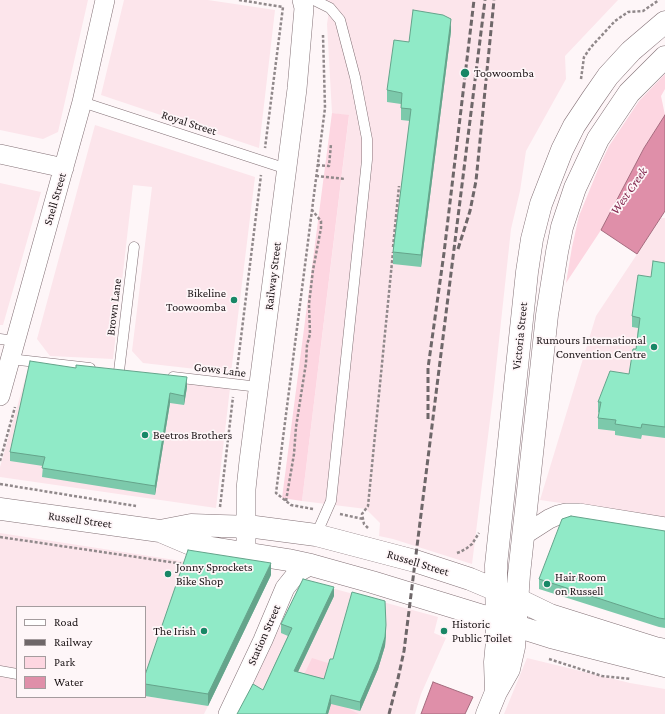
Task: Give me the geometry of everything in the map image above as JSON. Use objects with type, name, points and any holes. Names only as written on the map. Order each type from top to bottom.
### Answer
[{"type":"main road","name":"Victoria Street","points":[[506,623],[496,589],[499,525],[526,278],[532,239],[541,204],[562,150],[574,126],[592,99],[608,76],[631,51],[665,22]]},
{"type":"main road","name":"Victoria Street","points":[[487,714],[496,692],[495,662],[497,650],[506,623],[517,599],[548,308],[557,252],[566,212],[598,139],[629,93],[665,57]]},
{"type":"main road","name":"Russell Street","points":[[0,509],[160,531],[192,545],[311,565],[372,582],[551,637],[665,666]]},
{"type":"main road","name":"Russell Street","points":[[160,531],[191,525],[290,530],[316,535],[409,560],[470,579],[496,589],[550,615],[665,650]]},
{"type":"street","name":"Snell Street","points":[[8,400],[9,346],[64,168],[82,102],[106,0]]},
{"type":"street","name":"Railway Street","points":[[246,553],[246,489],[302,45],[304,8],[302,0]]},
{"type":"street","points":[[0,154],[64,168]]},
{"type":"street","points":[[524,535],[549,519],[566,513],[579,513],[665,527]]},
{"type":"street","name":"Station Street","points":[[228,714],[263,640],[285,588],[297,573],[311,565]]},
{"type":"lane","points":[[314,0],[330,8],[340,20],[355,77],[366,139],[367,160],[331,501],[316,535]]},
{"type":"lane","name":"Royal Street","points":[[82,102],[287,169]]},
{"type":"lane","name":"Brown Lane","points":[[119,371],[134,247]]},
{"type":"lane","points":[[9,346],[96,368]]},
{"type":"lane","name":"Gows Lane","points":[[166,376],[259,387]]},
{"type":"lane","points":[[0,671],[16,674]]},
{"type":"path","points":[[216,510],[220,506],[283,7],[239,0]]},
{"type":"path","points":[[591,47],[615,21],[622,16],[628,12],[643,10],[659,0]]},
{"type":"path","points":[[323,35],[325,108],[276,493],[291,505],[363,519]]},
{"type":"path","points":[[317,165],[329,166],[331,144]]},
{"type":"path","points":[[316,176],[345,179]]},
{"type":"path","points":[[368,506],[399,186]]},
{"type":"path","points":[[286,501],[294,454],[296,427],[306,363],[307,345],[310,334],[309,304],[313,270],[321,228],[321,221],[312,210]]},
{"type":"path","points":[[0,461],[8,400]]},
{"type":"path","points":[[0,484],[143,507]]},
{"type":"path","points":[[0,538],[190,565]]},
{"type":"path","points":[[546,658],[602,676],[632,679]]},
{"type":"shaded area","points":[[0,0],[88,0],[58,132],[43,139],[0,130]]},
{"type":"shaded area","points":[[124,0],[208,0],[275,10],[259,148],[101,95]]},
{"type":"shaded area","points":[[326,0],[618,0],[565,56],[566,79],[526,151],[520,191],[511,229],[493,396],[472,564],[379,536],[380,523],[366,509],[302,501],[349,116],[332,113],[327,24],[329,11]]},
{"type":"shaded area","points":[[95,125],[255,177],[231,373],[143,363],[132,351],[152,187],[133,185],[113,359],[50,356],[37,339]]},
{"type":"shaded area","points":[[0,183],[41,192],[3,325],[0,325]]},
{"type":"shaded area","points":[[661,218],[665,218],[665,518],[540,500],[596,316]]},
{"type":"shaded area","name":"Beetros Brothers","points":[[29,365],[230,388],[216,508],[0,477],[0,467]]},
{"type":"shaded area","points":[[0,533],[188,562],[146,684],[146,606],[16,606],[16,698],[146,698],[146,696],[208,706],[204,714],[0,714]]},
{"type":"shaded area","points":[[302,580],[438,617],[434,633],[446,638],[421,694],[415,714],[239,714]]},
{"type":"shaded area","points":[[527,658],[630,683],[665,689],[665,714],[504,714]]},
{"type":"green space","points":[[665,74],[665,89],[661,96],[665,115],[644,148],[601,230],[566,283],[579,216],[599,167],[609,146],[639,101]]},
{"type":"green space","points":[[332,113],[349,115],[302,501],[282,498]]},
{"type":"green space","points":[[312,658],[334,665],[324,688],[285,714]]},
{"type":"green space","points":[[334,694],[347,708],[359,714],[328,714]]},
{"type":"water","name":"West Creek","points":[[665,115],[665,211],[637,254],[601,230],[644,148]]},
{"type":"water","points":[[433,682],[473,697],[465,714],[421,714]]},
{"type":"building","points":[[413,10],[443,15],[451,19],[421,255],[393,252],[411,109],[401,108],[402,93],[387,90],[394,40],[409,42]]},
{"type":"building","name":"Rumours International Convention Centre","points":[[653,261],[665,263],[665,427],[642,424],[641,428],[615,424],[616,420],[598,418],[601,402],[598,402],[610,371],[629,374],[633,349],[636,349],[640,318],[632,316],[638,275],[651,277]]},
{"type":"building","points":[[30,361],[76,368],[76,365],[187,377],[184,396],[170,393],[155,486],[42,468],[45,457],[10,452]]},
{"type":"building","points":[[571,516],[665,531],[665,619],[539,579],[562,519]]},
{"type":"building","name":"The Irish","points":[[188,550],[271,563],[208,694],[146,684],[146,672]]},
{"type":"building","points":[[303,579],[334,587],[294,671],[324,679],[330,659],[333,659],[352,592],[385,601],[385,637],[378,660],[360,702],[331,695],[326,714],[237,714],[253,684],[263,690],[292,628],[281,624]]},
{"type":"railway","points":[[428,419],[428,368],[444,253],[474,0]]},
{"type":"railway","points":[[389,714],[404,651],[485,0]]},
{"type":"railway","points":[[458,249],[470,211],[476,181],[494,0]]},
{"type":"place","name":"Toowoomba","points":[[465,73]]},
{"type":"place","name":"Bikeline Toowoomba","points":[[234,300]]},
{"type":"place","name":"Rumours International Convention Centre","points":[[654,347]]},
{"type":"place","name":"Beetros Brothers","points":[[145,435]]},
{"type":"place","name":"Jonny Sprockets Bike Shop","points":[[168,574]]},
{"type":"place","name":"Hair Room on Russell","points":[[547,584]]},
{"type":"place","name":"The Irish","points":[[204,631]]},
{"type":"place","name":"Historic Public Toilet","points":[[444,631]]}]
